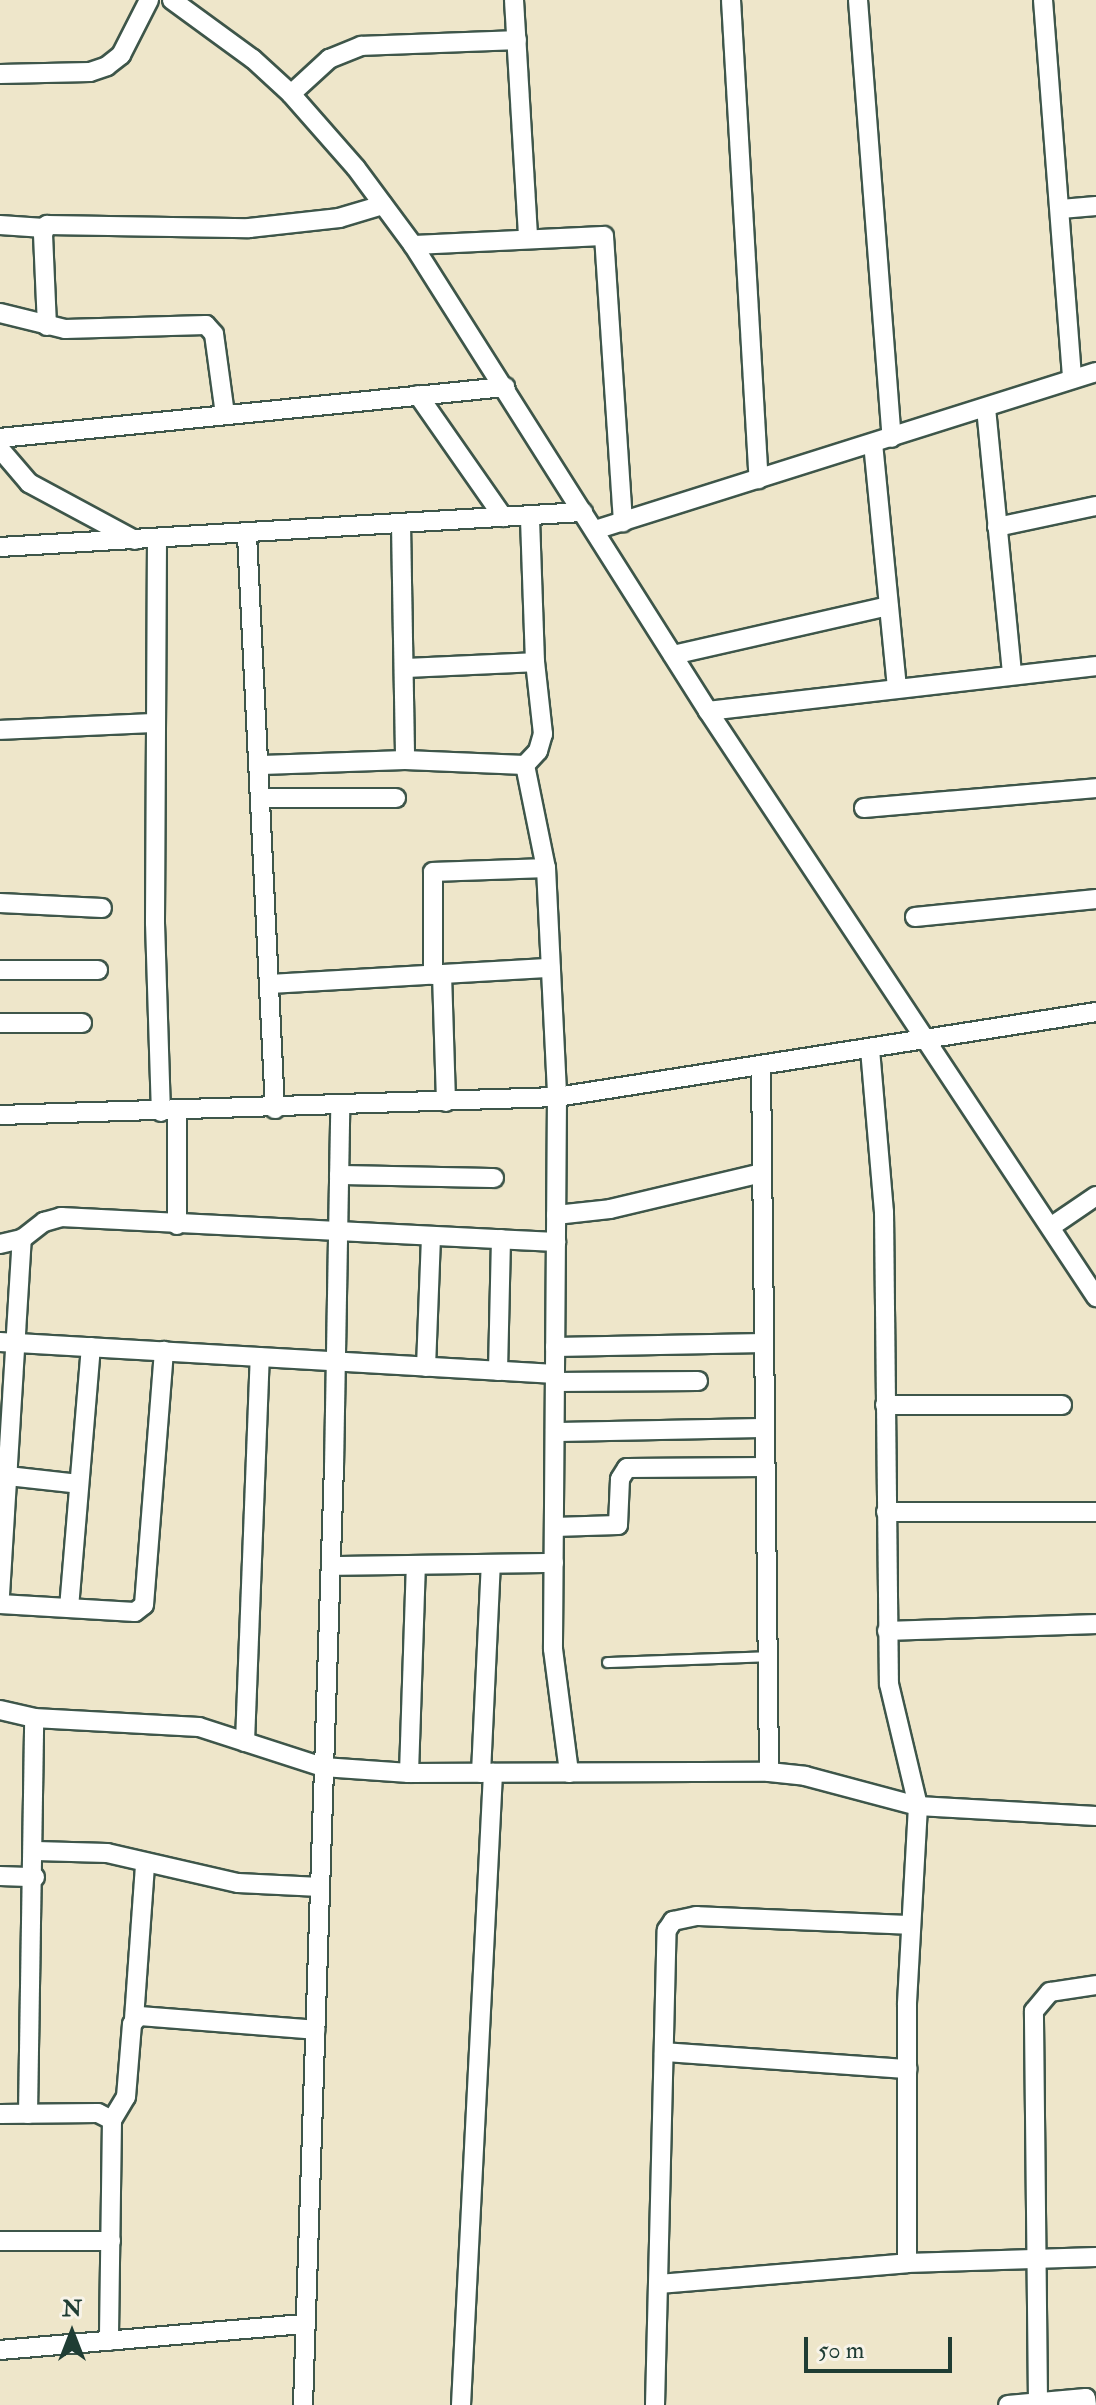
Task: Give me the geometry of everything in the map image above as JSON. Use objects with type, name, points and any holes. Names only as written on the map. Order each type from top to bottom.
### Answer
[{"type":"street","points":[[0,74],[90,72],[107,66],[121,55],[149,0]]},
{"type":"street","points":[[172,0],[253,59],[291,94],[413,245],[708,711],[1052,1226],[1096,1297]]},
{"type":"street","points":[[514,0],[528,238]]},
{"type":"street","points":[[731,0],[759,479]]},
{"type":"street","points":[[858,0],[892,438]]},
{"type":"street","points":[[1043,0],[1072,379]]},
{"type":"street","points":[[291,94],[329,59],[361,46],[517,40]]},
{"type":"street","points":[[0,225],[44,228],[52,224],[249,228],[339,218],[383,205]]},
{"type":"street","points":[[1061,209],[1096,206]]},
{"type":"street","points":[[44,228],[47,326]]},
{"type":"street","points":[[413,245],[595,234],[607,243],[623,522]]},
{"type":"street","points":[[0,313],[47,326],[206,325],[214,334],[225,414]]},
{"type":"street","points":[[595,530],[1096,372]]},
{"type":"street","points":[[0,438],[505,387]]},
{"type":"street","points":[[418,395],[503,517]]},
{"type":"street","points":[[986,408],[1012,675]]},
{"type":"street","points":[[873,443],[897,686]]},
{"type":"street","points":[[0,449],[29,483],[135,540]]},
{"type":"street","points":[[997,527],[1096,506]]},
{"type":"street","points":[[0,547],[247,535],[583,512]]},
{"type":"street","points":[[262,765],[405,760],[525,765],[538,751],[543,734],[535,662],[530,516]]},
{"type":"street","points":[[401,524],[405,760]]},
{"type":"street","points":[[247,535],[262,765],[275,1109]]},
{"type":"street","points":[[157,539],[155,723],[169,1112],[177,1225]]},
{"type":"street","points":[[673,655],[889,606]]},
{"type":"street","points":[[404,668],[535,662]]},
{"type":"street","points":[[708,711],[897,686],[1096,666]]},
{"type":"street","points":[[0,730],[155,723]]},
{"type":"street","points":[[525,765],[546,868],[557,1097],[554,1683],[569,1773]]},
{"type":"street","points":[[864,808],[1096,788]]},
{"type":"street","points":[[263,798],[396,798]]},
{"type":"street","points":[[446,1102],[433,872],[546,868]]},
{"type":"street","points":[[915,917],[1096,899]]},
{"type":"street","points":[[0,903],[102,908]]},
{"type":"street","points":[[270,984],[551,968]]},
{"type":"street","points":[[0,970],[98,970]]},
{"type":"street","points":[[0,1115],[340,1108],[557,1097],[870,1049],[925,1036],[1096,1012]]},
{"type":"street","points":[[0,1023],[82,1023]]},
{"type":"street","points":[[870,1049],[884,1212],[889,1684],[918,1806],[907,2069],[907,2263]]},
{"type":"street","points":[[761,1066],[769,1772]]},
{"type":"street","points":[[303,2405],[331,1566],[340,1108]]},
{"type":"street","points":[[556,1215],[610,1209],[762,1173]]},
{"type":"street","points":[[339,1175],[494,1178]]},
{"type":"street","points":[[1052,1226],[1096,1196]]},
{"type":"street","points":[[0,1244],[22,1239],[52,1218],[556,1242]]},
{"type":"street","points":[[426,1367],[431,1236]]},
{"type":"street","points":[[0,1595],[8,1476],[8,1342],[22,1239]]},
{"type":"street","points":[[498,1371],[501,1239]]},
{"type":"street","points":[[8,1342],[498,1371],[555,1378],[698,1381]]},
{"type":"street","points":[[555,1347],[764,1343]]},
{"type":"street","points":[[69,1608],[91,1347]]},
{"type":"street","points":[[0,1604],[135,1612],[144,1605],[164,1351]]},
{"type":"street","points":[[245,1742],[260,1357]]},
{"type":"street","points":[[885,1405],[1062,1405]]},
{"type":"street","points":[[555,1432],[765,1428]]},
{"type":"street","points":[[554,1527],[618,1525],[620,1479],[627,1468],[765,1467]]},
{"type":"street","points":[[8,1476],[79,1484]]},
{"type":"street","points":[[886,1512],[1096,1512]]},
{"type":"street","points":[[331,1566],[554,1563]]},
{"type":"street","points":[[461,2405],[487,1773],[491,1564]]},
{"type":"street","points":[[409,1773],[416,1565]]},
{"type":"street","points":[[887,1631],[1096,1624]]},
{"type":"street","points":[[0,1710],[34,1718],[174,1723],[323,1767],[409,1773],[769,1772],[805,1776],[918,1806],[1096,1816]]},
{"type":"street","points":[[28,2114],[36,1851],[34,1718]]},
{"type":"street","points":[[36,1851],[107,1853],[238,1883],[320,1887]]},
{"type":"street","points":[[109,2341],[112,2120],[126,2097],[145,1864]]},
{"type":"street","points":[[0,1876],[35,1877]]},
{"type":"street","points":[[655,2405],[667,1930],[673,1921],[696,1916],[911,1925]]},
{"type":"street","points":[[1038,2402],[1034,2011],[1050,1992],[1096,1985]]},
{"type":"street","points":[[134,2019],[315,2030]]},
{"type":"street","points":[[664,2052],[907,2069]]},
{"type":"street","points":[[0,2114],[98,2113],[112,2120]]},
{"type":"street","points":[[0,2241],[111,2241]]},
{"type":"street","points":[[659,2284],[907,2263],[1096,2257]]},
{"type":"street","points":[[0,2350],[305,2324]]},
{"type":"street","points":[[1008,2405],[1090,2400]]},
{"type":"lane","points":[[607,1662],[768,1656]]}]
